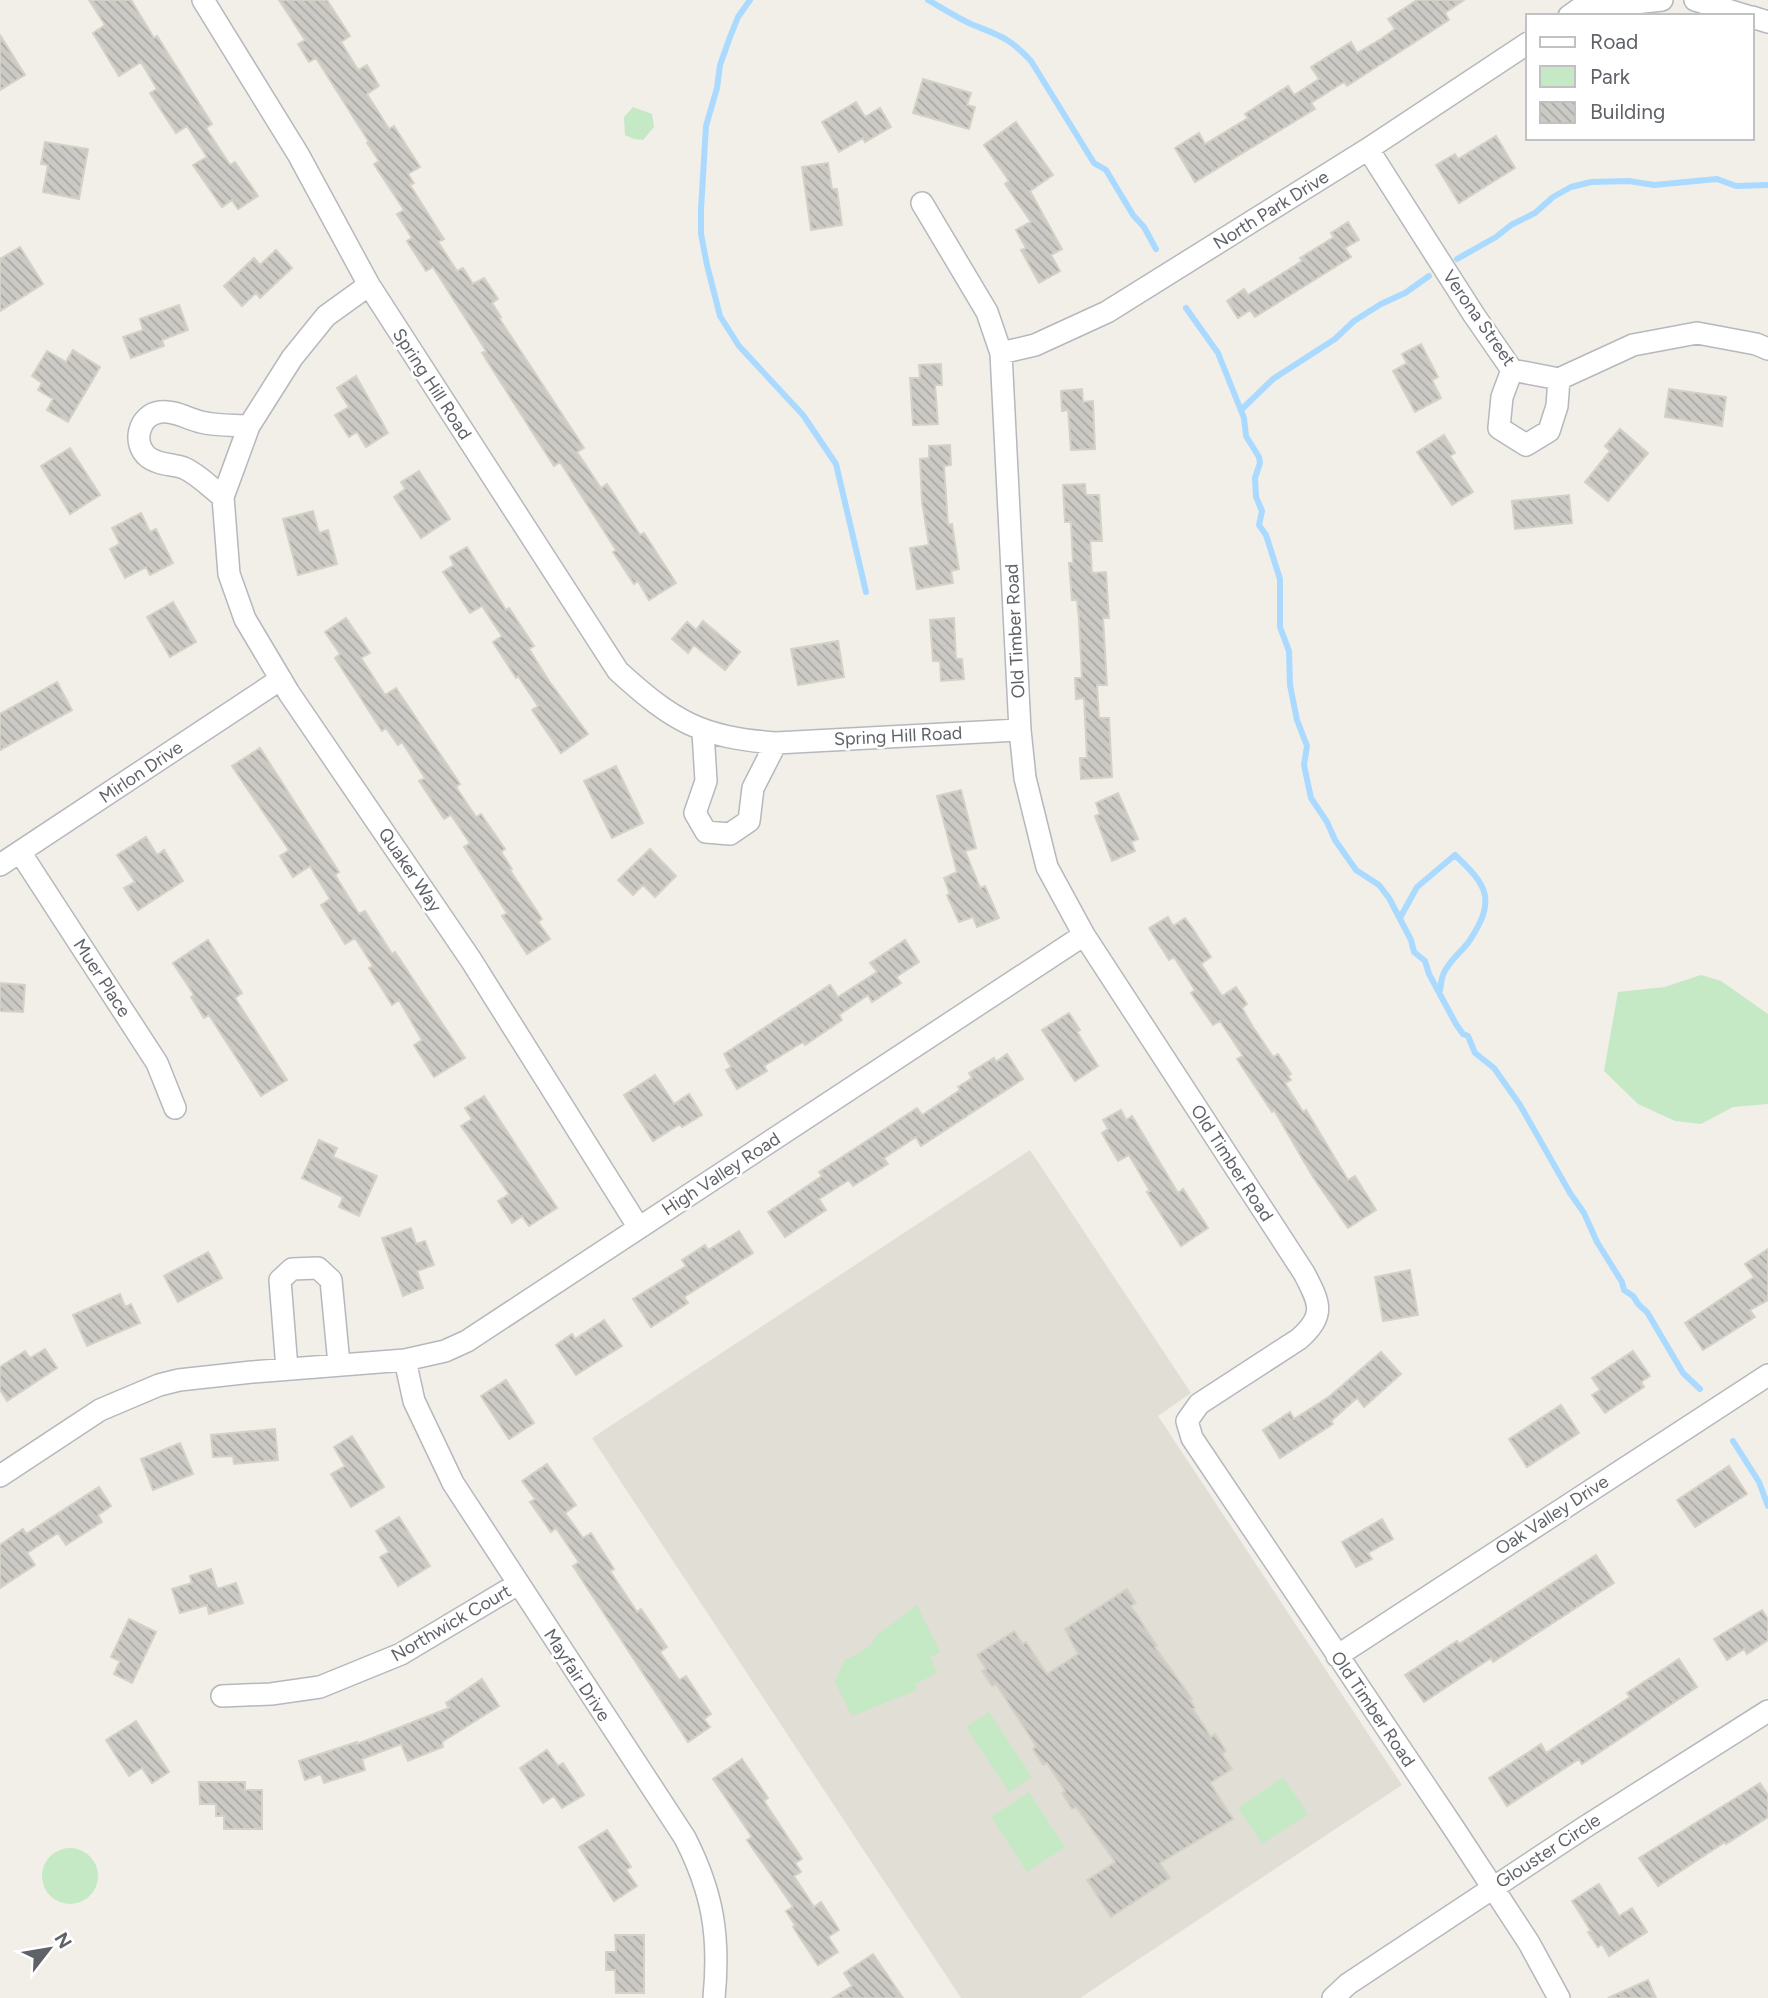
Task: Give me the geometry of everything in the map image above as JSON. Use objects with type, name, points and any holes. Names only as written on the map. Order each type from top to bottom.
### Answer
[{"type":"street","name":"Spring Hill Road","points":[[203,0],[298,154],[369,285],[618,671],[649,700],[703,732],[738,740],[776,743],[1020,730]]},
{"type":"street","points":[[1575,8],[1662,0]]},
{"type":"street","points":[[1695,0],[1743,14]]},
{"type":"street","name":"North Park Drive","points":[[1001,353],[1035,345],[1107,312],[1368,149],[1526,44]]},
{"type":"street","name":"Verona Street","points":[[1368,149],[1474,315],[1513,370],[1559,379]]},
{"type":"street","name":"Old Timber Road","points":[[922,203],[987,312],[1001,353],[1020,730],[1025,778],[1047,867],[1084,935],[1304,1273],[1316,1297],[1317,1318],[1313,1327],[1299,1339],[1199,1404],[1186,1421],[1192,1438],[1529,1943],[1559,1998]]},
{"type":"street","name":"Quaker Way","points":[[369,285],[326,316],[292,358],[250,426],[223,497],[229,574],[245,619],[281,678],[471,960],[639,1228]]},
{"type":"street","points":[[1513,370],[1502,397],[1499,428],[1526,445],[1549,431],[1557,406],[1559,379],[1633,345],[1697,333],[1756,344],[1768,349]]},
{"type":"street","points":[[223,497],[185,469],[152,460],[143,452],[139,429],[144,419],[158,412],[171,412],[203,423],[250,426]]},
{"type":"street","name":"Mirlon Drive","points":[[0,865],[281,678]]},
{"type":"street","points":[[703,732],[706,781],[695,813],[706,832],[730,834],[749,821],[753,788],[776,743]]},
{"type":"street","name":"Muer Place","points":[[20,852],[157,1063],[175,1108]]},
{"type":"street","name":"High Valley Road","points":[[0,1476],[100,1410],[139,1392],[179,1380],[405,1360],[445,1350],[467,1341],[1084,935]]},
{"type":"street","points":[[287,1369],[280,1280],[292,1269],[318,1268],[331,1280],[339,1364]]},
{"type":"street","name":"Mayfair Drive","points":[[405,1360],[414,1401],[453,1483],[685,1838],[700,1868],[711,1902],[717,1934],[714,1998]]},
{"type":"street","name":"Oak Valley Drive","points":[[1336,1656],[1768,1375]]},
{"type":"street","name":"Northwick Court","points":[[222,1696],[271,1695],[320,1687],[401,1654],[518,1584]]},
{"type":"street","name":"Glouster Circle","points":[[1333,1998],[1348,1984],[1492,1887],[1768,1711]]},
{"type":"shaded area","points":[[1030,1150],[1191,1393],[1158,1416],[1402,1785],[1080,1998],[961,1998],[592,1438]]},
{"type":"green space","points":[[633,107],[652,114],[654,127],[643,140],[625,135],[624,117]]},
{"type":"green space","points":[[1701,975],[1721,981],[1768,1014],[1768,1104],[1733,1107],[1701,1124],[1675,1121],[1638,1104],[1604,1071],[1618,992],[1665,987]]},
{"type":"green space","points":[[917,1605],[940,1652],[930,1657],[937,1673],[915,1684],[917,1690],[852,1716],[835,1682],[844,1660],[858,1654],[872,1643],[877,1635]]},
{"type":"green space","points":[[989,1712],[1032,1777],[1009,1792],[966,1727]]},
{"type":"green space","points":[[1283,1777],[1308,1814],[1262,1844],[1238,1808]]},
{"type":"green space","points":[[1029,1792],[1065,1847],[1027,1872],[991,1817]]},
{"type":"green space","points":[[70,1848],[81,1850],[90,1856],[96,1865],[96,1887],[90,1896],[81,1902],[70,1904],[59,1902],[50,1896],[44,1887],[42,1876],[44,1865],[50,1856],[59,1850]]},
{"type":"building","points":[[89,0],[131,0],[212,124],[206,128],[230,165],[235,162],[258,196],[238,209],[232,200],[222,207],[193,165],[207,157],[187,126],[176,133],[150,93],[157,89],[141,62],[119,76],[93,33],[105,25]]},
{"type":"building","points":[[279,0],[327,0],[350,36],[341,42],[358,70],[367,65],[379,86],[367,94],[389,129],[394,126],[420,167],[408,174],[414,183],[410,185],[444,239],[438,242],[457,271],[463,268],[473,284],[484,278],[498,299],[492,303],[501,317],[499,318],[584,448],[577,452],[601,488],[607,484],[640,535],[644,533],[676,583],[649,600],[638,581],[634,584],[613,552],[616,550],[560,462],[554,466],[482,353],[486,351],[433,267],[426,271],[407,241],[412,238],[397,214],[404,210],[374,164],[379,161],[367,143],[369,142],[316,58],[309,62],[298,44],[305,40]]},
{"type":"building","points":[[1417,0],[1464,0],[1445,13],[1449,20],[1347,86],[1344,82],[1311,103],[1315,109],[1195,182],[1175,148],[1199,133],[1205,144],[1248,118],[1245,114],[1288,86],[1294,95],[1319,79],[1311,67],[1351,42],[1357,53],[1381,39],[1395,29],[1388,19]]},
{"type":"building","points":[[0,35],[25,75],[0,90]]},
{"type":"building","points":[[923,79],[971,93],[967,105],[975,107],[969,129],[913,113]]},
{"type":"building","points":[[856,102],[865,117],[880,108],[891,127],[865,142],[863,138],[839,152],[822,122]]},
{"type":"building","points":[[1016,122],[1053,175],[1030,191],[1062,249],[1051,255],[1060,271],[1039,283],[1021,250],[1026,248],[1016,230],[1031,222],[1005,184],[1009,181],[984,145]]},
{"type":"building","points":[[1496,136],[1515,168],[1459,203],[1436,165],[1455,154],[1458,159]]},
{"type":"building","points":[[45,142],[88,149],[79,199],[43,192],[48,165],[41,164]]},
{"type":"building","points":[[828,163],[832,189],[837,189],[842,225],[811,230],[802,167]]},
{"type":"building","points":[[1348,222],[1359,240],[1345,248],[1351,257],[1255,317],[1250,310],[1238,318],[1227,301],[1244,289],[1248,295],[1302,261],[1300,258],[1334,237],[1331,233]]},
{"type":"building","points":[[20,247],[43,284],[0,311],[0,259]]},
{"type":"building","points":[[276,250],[292,268],[260,298],[256,293],[242,306],[224,286],[254,258],[260,265]]},
{"type":"building","points":[[179,305],[188,330],[162,340],[164,346],[131,358],[123,337],[143,330],[140,319]]},
{"type":"building","points":[[1421,344],[1438,377],[1432,380],[1441,398],[1415,412],[1393,371],[1407,363],[1402,354]]},
{"type":"building","points":[[73,350],[100,367],[68,422],[47,410],[53,399],[38,390],[42,383],[32,376],[47,351],[66,362]]},
{"type":"building","points":[[941,364],[942,385],[935,385],[938,424],[913,425],[910,378],[920,378],[919,365]]},
{"type":"building","points":[[356,376],[388,433],[366,447],[357,432],[349,437],[335,415],[349,407],[337,388]]},
{"type":"building","points":[[1082,389],[1083,402],[1093,401],[1095,449],[1071,450],[1068,410],[1062,411],[1061,391]]},
{"type":"building","points":[[1669,389],[1726,397],[1722,426],[1665,417]]},
{"type":"building","points":[[1620,429],[1648,453],[1608,501],[1585,482],[1610,451],[1605,446]]},
{"type":"building","points":[[1444,435],[1455,453],[1450,456],[1473,492],[1452,505],[1417,452]]},
{"type":"building","points":[[950,445],[951,465],[944,466],[948,525],[952,524],[959,569],[951,571],[953,583],[917,589],[910,548],[929,545],[922,502],[920,459],[929,458],[929,446]]},
{"type":"building","points":[[70,448],[100,495],[70,514],[41,466]]},
{"type":"building","points":[[419,471],[450,519],[421,538],[394,497],[405,489],[401,482]]},
{"type":"building","points":[[1085,484],[1086,495],[1099,495],[1102,541],[1090,541],[1092,573],[1106,572],[1109,618],[1103,618],[1107,685],[1097,685],[1099,718],[1109,718],[1112,777],[1081,779],[1080,758],[1087,758],[1084,698],[1076,699],[1075,678],[1082,678],[1079,620],[1077,600],[1072,600],[1069,563],[1073,563],[1071,522],[1065,522],[1063,485]]},
{"type":"building","points":[[1569,495],[1572,523],[1515,529],[1512,501]]},
{"type":"building","points":[[313,511],[319,533],[328,530],[337,564],[298,575],[283,519]]},
{"type":"building","points":[[141,513],[150,532],[156,529],[173,563],[150,575],[146,567],[125,578],[110,549],[120,544],[112,528]]},
{"type":"building","points":[[467,547],[506,610],[509,608],[534,646],[529,649],[549,681],[588,734],[561,753],[532,710],[538,706],[493,642],[502,636],[482,606],[470,613],[443,572],[454,565],[450,557]]},
{"type":"building","points":[[173,602],[196,642],[170,657],[147,617]]},
{"type":"building","points":[[346,618],[370,653],[361,658],[385,695],[396,688],[460,784],[456,787],[476,817],[481,814],[505,849],[501,852],[512,869],[510,870],[542,919],[538,922],[550,939],[527,954],[502,916],[507,913],[464,847],[470,843],[451,815],[444,819],[419,781],[425,778],[402,742],[398,745],[386,728],[382,731],[335,658],[340,654],[325,632]]},
{"type":"building","points":[[954,618],[956,659],[962,659],[964,679],[941,681],[940,661],[933,661],[930,620]]},
{"type":"building","points":[[703,621],[740,652],[725,670],[694,645],[688,653],[672,639],[687,622],[696,630]]},
{"type":"building","points":[[838,641],[844,677],[798,685],[791,649]]},
{"type":"building","points":[[57,682],[72,710],[0,750],[0,714]]},
{"type":"building","points":[[260,748],[339,872],[335,875],[359,914],[365,911],[465,1058],[434,1077],[414,1045],[422,1040],[399,1000],[392,1005],[369,968],[373,966],[355,938],[345,944],[321,905],[330,899],[310,866],[293,877],[280,856],[289,850],[232,766]]},
{"type":"building","points":[[616,766],[643,823],[612,838],[584,781]]},
{"type":"building","points":[[961,790],[976,848],[965,851],[980,888],[985,886],[999,918],[977,927],[973,917],[959,922],[947,895],[950,894],[944,878],[957,872],[937,796]]},
{"type":"building","points":[[1118,793],[1138,839],[1131,842],[1135,851],[1112,861],[1095,816],[1100,814],[1096,803]]},
{"type":"building","points":[[146,837],[157,855],[164,850],[183,881],[138,910],[124,888],[135,882],[117,855]]},
{"type":"building","points":[[650,849],[676,876],[655,897],[643,885],[633,895],[618,880]]},
{"type":"building","points":[[1168,917],[1173,926],[1185,918],[1193,929],[1211,957],[1201,964],[1222,996],[1236,987],[1247,1004],[1242,1008],[1253,1027],[1273,1057],[1278,1054],[1291,1074],[1288,1076],[1291,1080],[1285,1083],[1303,1112],[1306,1110],[1348,1180],[1355,1176],[1376,1210],[1348,1228],[1313,1177],[1274,1110],[1272,1112],[1237,1059],[1243,1056],[1220,1021],[1213,1025],[1191,993],[1195,990],[1174,957],[1169,960],[1149,928]]},
{"type":"building","points":[[208,940],[242,993],[235,998],[287,1080],[261,1096],[209,1015],[204,1018],[191,997],[194,995],[173,963]]},
{"type":"building","points":[[905,940],[919,962],[896,977],[901,983],[872,1002],[868,995],[839,1015],[842,1020],[805,1045],[803,1042],[764,1066],[767,1071],[737,1089],[726,1070],[731,1067],[724,1054],[830,985],[838,997],[877,972],[870,963]]},
{"type":"building","points":[[0,983],[25,985],[23,1012],[0,1011]]},
{"type":"building","points":[[1069,1013],[1080,1030],[1077,1032],[1098,1066],[1075,1081],[1042,1030]]},
{"type":"building","points":[[1007,1054],[1023,1079],[921,1146],[916,1137],[884,1158],[888,1164],[853,1186],[849,1180],[819,1199],[826,1210],[785,1237],[768,1212],[822,1176],[819,1172],[917,1108],[922,1115],[960,1090],[958,1087],[972,1078],[969,1073],[994,1058],[996,1062]]},
{"type":"building","points":[[655,1075],[674,1104],[689,1094],[702,1115],[682,1127],[680,1124],[653,1141],[624,1095]]},
{"type":"building","points":[[484,1096],[557,1208],[529,1226],[522,1216],[512,1223],[498,1201],[509,1194],[461,1126],[472,1119],[465,1108]]},
{"type":"building","points":[[1121,1110],[1126,1120],[1132,1116],[1178,1193],[1183,1189],[1208,1228],[1181,1246],[1147,1192],[1150,1191],[1129,1155],[1118,1161],[1102,1133],[1108,1129],[1103,1120]]},
{"type":"building","points":[[319,1140],[337,1148],[333,1157],[377,1176],[359,1216],[339,1207],[343,1197],[302,1178]]},
{"type":"building","points":[[411,1228],[416,1244],[425,1241],[434,1265],[417,1271],[423,1288],[403,1296],[382,1238]]},
{"type":"building","points":[[739,1231],[753,1253],[684,1297],[688,1303],[651,1327],[633,1299],[686,1266],[682,1260],[705,1245],[708,1250]]},
{"type":"building","points":[[1768,1249],[1768,1300],[1750,1310],[1755,1317],[1703,1350],[1685,1323],[1754,1277],[1745,1264]]},
{"type":"building","points":[[208,1252],[222,1278],[178,1302],[164,1276]]},
{"type":"building","points":[[1410,1270],[1418,1315],[1383,1321],[1375,1277]]},
{"type":"building","points":[[120,1294],[125,1307],[131,1304],[140,1323],[87,1346],[73,1315]]},
{"type":"building","points":[[604,1320],[622,1346],[576,1375],[556,1345],[572,1334],[575,1339]]},
{"type":"building","points":[[45,1349],[57,1368],[7,1401],[0,1390],[0,1367],[25,1351],[30,1358]]},
{"type":"building","points":[[1633,1351],[1650,1376],[1641,1382],[1644,1387],[1605,1413],[1592,1395],[1600,1390],[1592,1378]]},
{"type":"building","points":[[1381,1352],[1401,1374],[1364,1407],[1357,1398],[1331,1421],[1333,1424],[1280,1458],[1263,1430],[1290,1412],[1294,1419],[1330,1396]]},
{"type":"building","points":[[506,1380],[534,1423],[509,1439],[481,1396]]},
{"type":"building","points":[[1561,1405],[1579,1433],[1527,1467],[1509,1439]]},
{"type":"building","points":[[275,1429],[278,1460],[234,1464],[233,1456],[213,1457],[211,1435]]},
{"type":"building","points":[[352,1436],[384,1487],[351,1507],[331,1474],[345,1466],[334,1447]]},
{"type":"building","points":[[180,1443],[193,1474],[153,1490],[141,1459]]},
{"type":"building","points":[[547,1464],[576,1505],[565,1513],[583,1538],[591,1533],[614,1569],[610,1571],[637,1612],[641,1609],[667,1647],[660,1652],[679,1680],[686,1676],[711,1714],[704,1719],[710,1727],[688,1742],[573,1566],[579,1562],[556,1528],[551,1532],[530,1502],[535,1499],[522,1481]]},
{"type":"building","points":[[1729,1466],[1747,1494],[1695,1527],[1677,1500]]},
{"type":"building","points":[[99,1487],[111,1506],[98,1515],[102,1522],[66,1545],[58,1533],[27,1553],[35,1565],[0,1588],[0,1545],[23,1529],[26,1534]]},
{"type":"building","points":[[399,1517],[430,1566],[398,1586],[380,1557],[389,1552],[376,1531]]},
{"type":"building","points":[[1382,1519],[1393,1539],[1368,1553],[1372,1559],[1356,1567],[1342,1542]]},
{"type":"building","points":[[1596,1555],[1614,1583],[1493,1662],[1491,1658],[1424,1702],[1405,1675],[1457,1641],[1459,1644]]},
{"type":"building","points":[[211,1569],[217,1589],[236,1583],[243,1603],[209,1614],[207,1605],[180,1613],[172,1589],[192,1583],[190,1576]]},
{"type":"building","points":[[1127,1589],[1136,1603],[1131,1606],[1157,1646],[1155,1647],[1192,1699],[1193,1709],[1211,1737],[1215,1734],[1226,1751],[1222,1754],[1232,1769],[1210,1783],[1233,1819],[1160,1863],[1170,1878],[1111,1917],[1087,1880],[1115,1862],[1076,1807],[1072,1809],[1062,1793],[1065,1791],[1047,1763],[1043,1765],[1033,1749],[1036,1746],[996,1684],[992,1686],[982,1671],[986,1669],[977,1655],[1014,1631],[1023,1644],[1026,1642],[1047,1674],[1078,1654],[1065,1629]]},
{"type":"building","points":[[1762,1610],[1768,1619],[1768,1640],[1747,1654],[1744,1649],[1727,1660],[1714,1639]]},
{"type":"building","points":[[129,1619],[156,1632],[132,1683],[114,1674],[120,1661],[111,1657]]},
{"type":"building","points":[[1679,1659],[1697,1687],[1582,1764],[1579,1759],[1507,1806],[1489,1778],[1541,1744],[1546,1753],[1630,1697],[1627,1693]]},
{"type":"building","points":[[482,1679],[499,1706],[442,1742],[443,1747],[408,1761],[401,1744],[362,1759],[365,1770],[324,1783],[321,1774],[305,1780],[299,1761],[357,1744],[449,1708],[446,1703]]},
{"type":"building","points":[[136,1721],[169,1772],[152,1783],[142,1768],[129,1776],[106,1740]]},
{"type":"building","points":[[547,1750],[558,1766],[563,1763],[584,1795],[562,1808],[554,1796],[543,1803],[520,1768]]},
{"type":"building","points":[[742,1759],[768,1798],[764,1801],[802,1859],[795,1863],[801,1872],[794,1876],[814,1907],[821,1902],[839,1930],[828,1937],[838,1952],[818,1965],[793,1927],[795,1925],[786,1911],[793,1907],[747,1840],[752,1837],[713,1779]]},
{"type":"building","points":[[199,1782],[245,1782],[245,1790],[262,1790],[262,1829],[224,1829],[224,1816],[216,1816],[216,1804],[200,1804]]},
{"type":"building","points":[[1760,1783],[1768,1795],[1768,1817],[1658,1886],[1639,1858]]},
{"type":"building","points":[[607,1830],[631,1867],[626,1870],[637,1886],[614,1901],[579,1847]]},
{"type":"building","points":[[1599,1884],[1619,1916],[1632,1908],[1647,1932],[1609,1956],[1602,1944],[1598,1947],[1572,1901]]},
{"type":"building","points":[[615,1935],[644,1935],[644,1993],[616,1993],[615,1970],[606,1970],[606,1952],[616,1952]]},
{"type":"building","points":[[873,1954],[903,1998],[833,1998],[852,1986],[844,1973]]},
{"type":"building","points":[[1648,1980],[1656,1998],[1608,1998]]},
{"type":"waterway","points":[[750,0],[738,17],[720,65],[717,88],[706,126],[701,234],[707,265],[720,316],[739,346],[803,415],[836,464],[866,592]]},
{"type":"waterway","points":[[928,0],[965,21],[1004,38],[1031,61],[1094,163],[1106,170],[1156,249]]},
{"type":"waterway","points":[[1457,259],[1535,213],[1553,197],[1571,187],[1591,182],[1629,181],[1654,185],[1717,179],[1736,186],[1768,185]]},
{"type":"waterway","points":[[1241,410],[1273,379],[1335,339],[1354,321],[1405,293],[1429,276]]},
{"type":"waterway","points":[[1186,308],[1218,353],[1244,418],[1246,436],[1259,457],[1260,463],[1255,478],[1256,497],[1262,511],[1259,525],[1266,535],[1280,579],[1280,627],[1289,651],[1290,685],[1297,720],[1307,746],[1304,765],[1311,798],[1356,870],[1379,885],[1389,898],[1411,940],[1414,952],[1425,961],[1429,974],[1456,1024],[1463,1034],[1468,1036],[1475,1053],[1494,1068],[1520,1105],[1584,1213],[1624,1290],[1647,1312],[1683,1373],[1700,1389]]},
{"type":"waterway","points":[[1400,918],[1417,887],[1455,855],[1481,885],[1485,894],[1483,914],[1470,940],[1445,970],[1440,991]]},
{"type":"waterway","points":[[1733,1441],[1759,1482],[1768,1506]]}]
